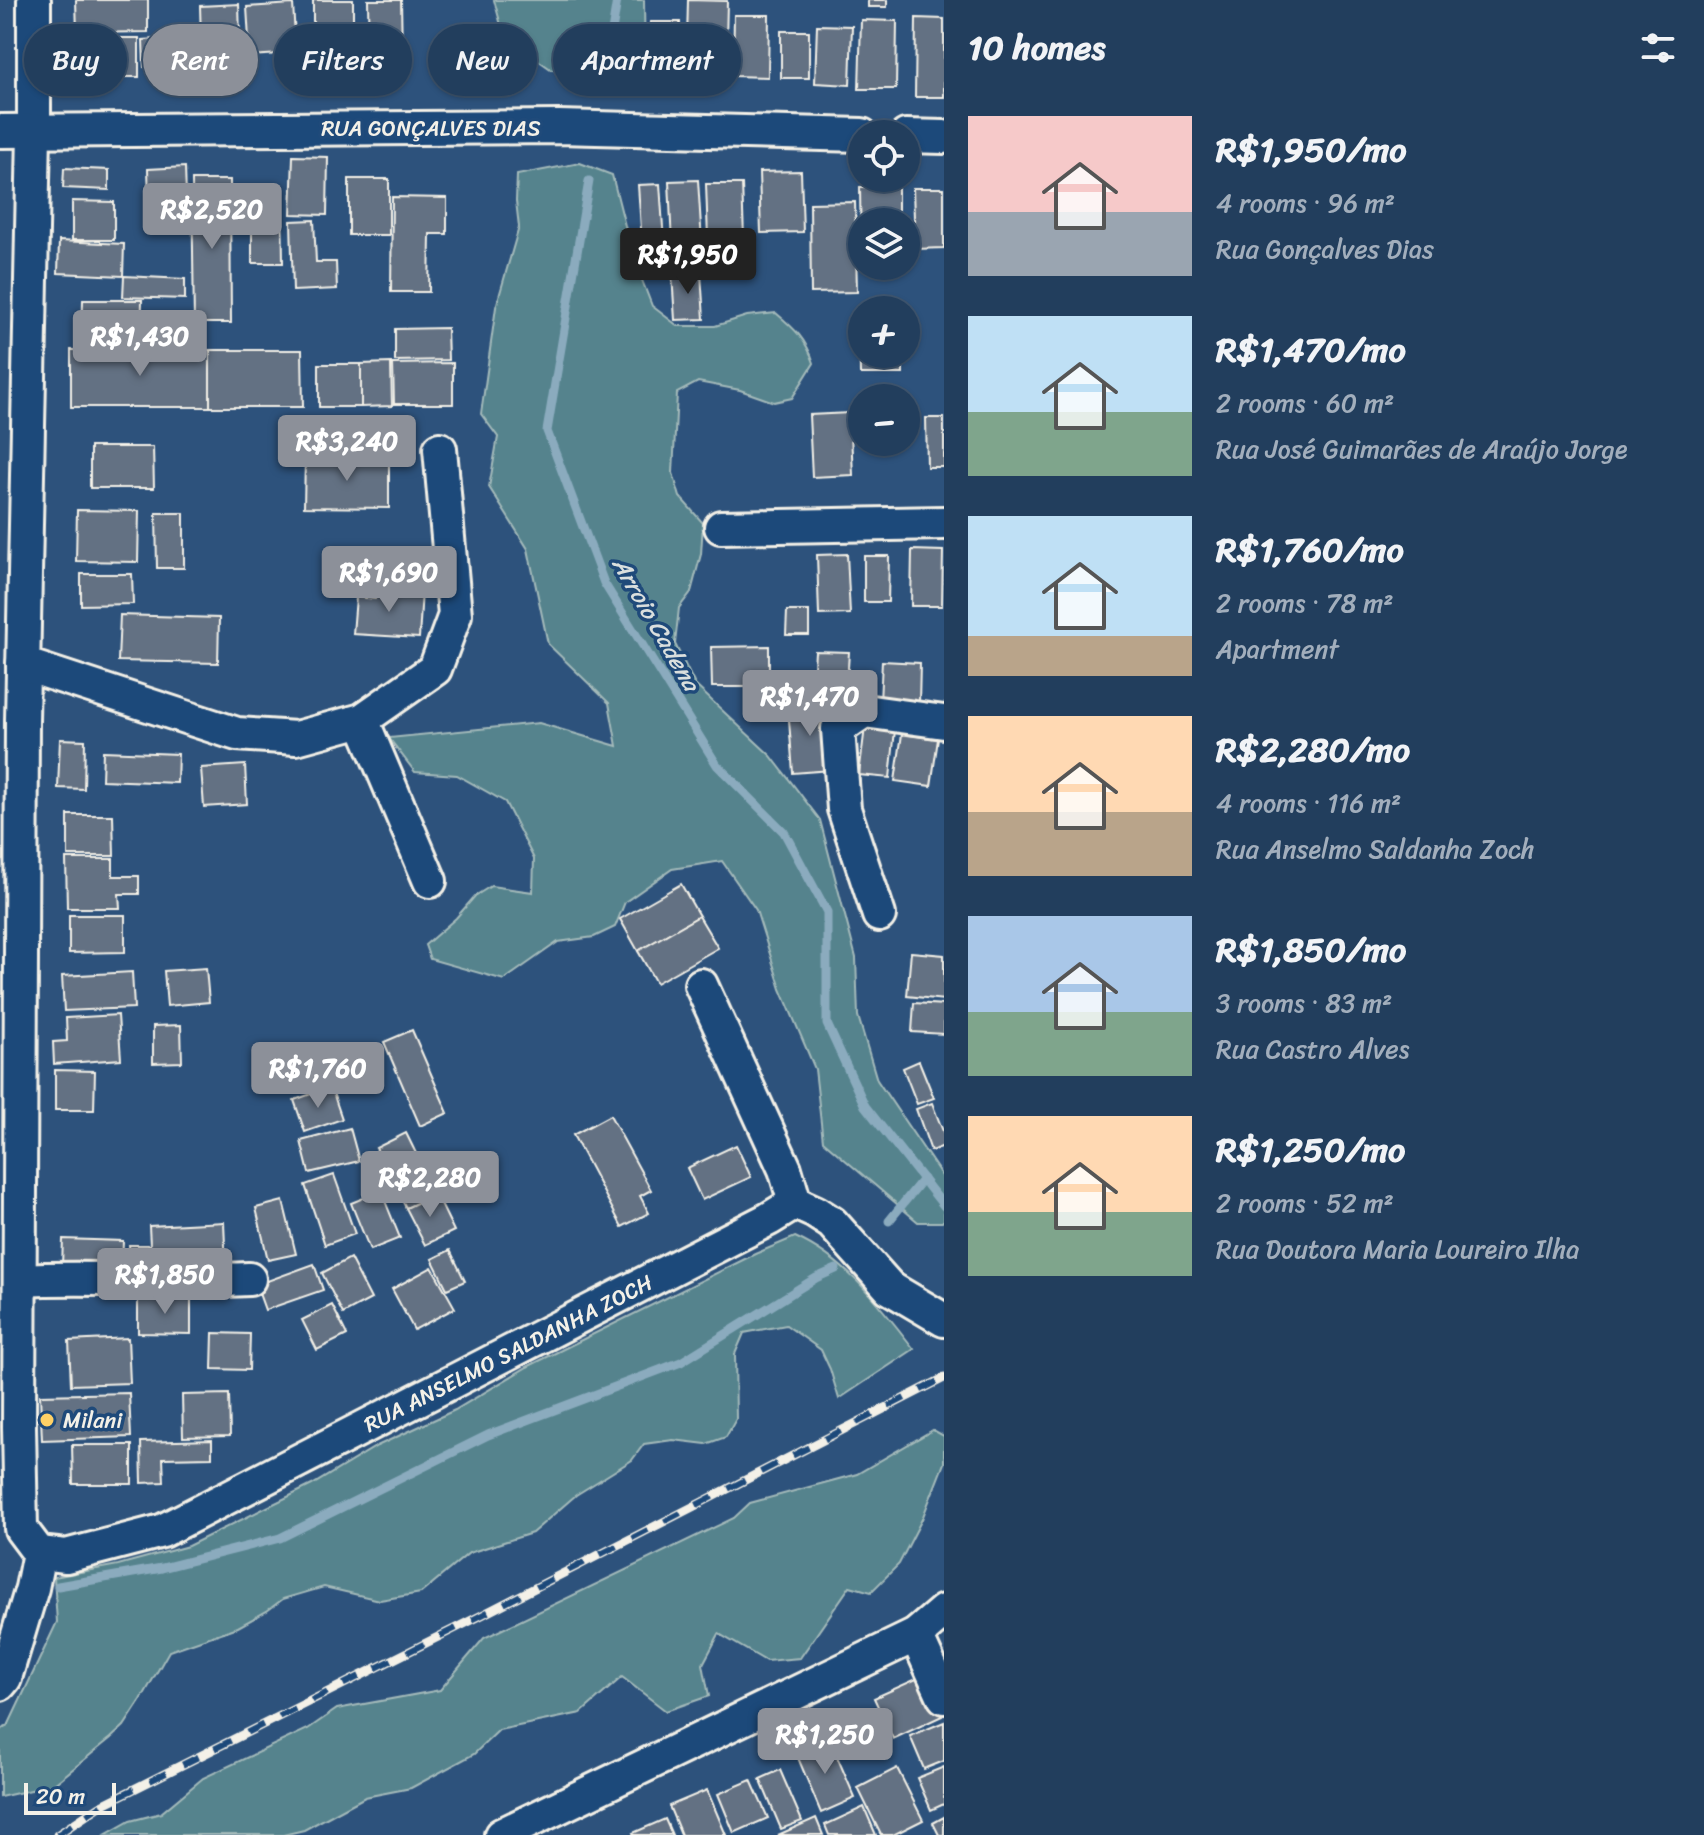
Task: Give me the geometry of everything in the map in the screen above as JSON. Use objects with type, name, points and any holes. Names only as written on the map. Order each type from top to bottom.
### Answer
[{"type":"street","points":[[0,1684],[10,1663],[39,1553],[21,1529],[10,1431],[20,1280],[23,664],[12,587],[34,132],[34,0]]},
{"type":"street","name":"RUA GONÇALVES DIAS","points":[[0,131],[559,127],[848,135]]},
{"type":"street","points":[[920,136],[944,137]]},
{"type":"street","points":[[23,664],[237,734],[296,738],[362,720],[435,669],[455,615],[440,449]]},
{"type":"street","points":[[721,527],[944,523]]},
{"type":"street","points":[[879,915],[844,809],[838,729],[864,711],[944,722]]},
{"type":"street","points":[[362,720],[430,881]]},
{"type":"street","points":[[701,985],[785,1169],[795,1203],[832,1223],[890,1288],[944,1320]]},
{"type":"street","name":"RUA ANSELMO SALDANHA ZOCH","points":[[39,1553],[66,1556],[162,1531],[795,1203]]},
{"type":"street","points":[[20,1280],[249,1279]]},
{"type":"street","points":[[501,1835],[916,1635],[944,1611]]},
{"type":"street","points":[[916,1635],[944,1697]]},
{"type":"green space","points":[[494,0],[644,0],[644,24],[553,24],[553,70],[537,59],[537,24],[501,24]]},
{"type":"green space","points":[[580,163],[612,175],[633,257],[652,306],[678,326],[715,326],[747,316],[776,313],[799,335],[814,363],[792,398],[774,402],[740,390],[698,382],[677,393],[673,473],[680,497],[703,523],[701,554],[691,592],[679,608],[675,644],[695,685],[771,756],[820,820],[856,958],[858,1016],[877,1080],[944,1179],[942,1222],[918,1222],[823,1141],[815,1069],[781,989],[756,910],[722,861],[672,869],[625,902],[615,927],[594,937],[558,942],[504,980],[430,959],[425,945],[456,918],[475,896],[491,886],[533,892],[534,859],[505,802],[457,775],[415,772],[389,738],[539,723],[617,746],[609,703],[548,644],[528,549],[489,487],[498,437],[481,414],[496,307],[519,227],[517,175]]},
{"type":"green space","points":[[795,1237],[847,1271],[914,1349],[839,1399],[821,1350],[786,1325],[744,1333],[735,1354],[736,1419],[726,1437],[706,1444],[673,1440],[644,1444],[632,1460],[576,1495],[532,1533],[469,1553],[421,1593],[380,1600],[324,1587],[283,1599],[238,1627],[169,1651],[124,1726],[111,1738],[53,1785],[0,1797],[0,1730],[8,1726],[57,1622],[54,1577],[118,1565],[188,1546],[312,1485],[377,1446],[455,1410],[527,1367]]},
{"type":"green space","points":[[933,1430],[944,1436],[944,1463],[922,1519],[899,1564],[871,1592],[850,1586],[800,1658],[766,1661],[719,1634],[703,1664],[709,1696],[666,1711],[622,1677],[581,1713],[499,1730],[474,1754],[411,1788],[365,1797],[304,1830],[283,1835],[105,1835],[130,1821],[161,1813],[203,1778],[308,1729],[337,1709],[440,1690],[484,1638],[734,1518],[750,1503],[857,1474]]},
{"type":"building","points":[[76,0],[148,0],[148,24],[143,24],[143,32],[127,32],[127,24],[77,24]]},
{"type":"building","points":[[313,0],[353,0],[353,24],[313,24]]},
{"type":"building","points":[[368,0],[401,0],[401,24],[368,24]]},
{"type":"building","points":[[688,0],[727,1],[726,24],[687,24]]},
{"type":"building","points":[[868,0],[887,0],[887,7],[868,7]]},
{"type":"building","points":[[239,4],[240,24],[201,24],[200,6]]},
{"type":"building","points":[[293,4],[294,24],[274,24],[274,54],[258,55],[258,24],[248,24],[247,7]]},
{"type":"building","points":[[734,15],[769,15],[768,77],[741,76],[741,24],[734,24]]},
{"type":"building","points":[[916,18],[944,19],[944,97],[915,97]]},
{"type":"building","points":[[861,20],[897,21],[896,89],[859,89]]},
{"type":"building","points":[[650,22],[680,22],[680,24]]},
{"type":"building","points":[[817,25],[852,26],[850,85],[815,83]]},
{"type":"building","points":[[781,31],[809,31],[809,78],[781,78]]},
{"type":"building","points":[[127,38],[139,38],[139,77],[127,77]]},
{"type":"building","points":[[293,156],[328,157],[327,215],[291,214]]},
{"type":"building","points":[[185,167],[187,227],[150,229],[148,169]]},
{"type":"building","points":[[64,168],[109,170],[109,190],[63,188]]},
{"type":"building","points":[[801,171],[803,232],[761,233],[759,172]]},
{"type":"building","points":[[349,179],[389,179],[389,235],[349,235]]},
{"type":"building","points":[[192,180],[230,180],[231,323],[194,323]]},
{"type":"building","points":[[698,180],[702,243],[672,245],[669,181]]},
{"type":"building","points":[[660,184],[664,242],[642,244],[638,185]]},
{"type":"building","points":[[706,184],[742,184],[744,237],[708,238]]},
{"type":"building","points":[[920,188],[944,188],[944,248],[920,249],[920,208],[914,208],[913,192],[920,192]]},
{"type":"building","points":[[860,192],[898,192],[898,208],[860,208]]},
{"type":"building","points":[[282,197],[283,263],[252,263],[252,198]]},
{"type":"building","points":[[392,197],[447,198],[447,234],[430,234],[429,292],[391,292]]},
{"type":"building","points":[[72,201],[114,202],[114,240],[72,240]]},
{"type":"building","points":[[855,202],[855,208],[848,208],[848,280],[857,280],[857,292],[811,293],[810,203]]},
{"type":"building","points":[[314,220],[316,262],[336,262],[337,289],[293,291],[291,221]]},
{"type":"building","points":[[59,241],[124,244],[123,276],[58,273]]},
{"type":"building","points":[[701,273],[704,319],[675,320],[672,274]]},
{"type":"building","points":[[124,276],[185,279],[185,299],[123,297]]},
{"type":"building","points":[[83,300],[142,300],[141,342],[82,342]]},
{"type":"building","points":[[447,328],[448,360],[395,361],[395,329]]},
{"type":"building","points":[[71,350],[210,350],[210,407],[71,407]]},
{"type":"building","points":[[210,350],[302,350],[303,407],[210,407]]},
{"type":"building","points":[[391,363],[392,406],[361,407],[361,364]]},
{"type":"building","points":[[453,363],[453,404],[394,404],[393,364]]},
{"type":"building","points":[[319,364],[361,364],[361,407],[319,407]]},
{"type":"building","points":[[860,368],[903,368],[903,374],[860,374]]},
{"type":"building","points":[[848,413],[848,456],[852,456],[853,475],[812,477],[809,415]]},
{"type":"building","points":[[926,418],[944,418],[944,467],[927,467]]},
{"type":"building","points":[[90,447],[153,447],[154,488],[90,488]]},
{"type":"building","points":[[305,458],[389,459],[389,508],[304,507]]},
{"type":"building","points":[[77,510],[139,511],[138,562],[76,561]]},
{"type":"building","points":[[156,513],[184,513],[184,568],[157,568]]},
{"type":"building","points":[[912,550],[943,551],[942,606],[911,606]]},
{"type":"building","points":[[847,554],[850,614],[819,615],[817,555]]},
{"type":"building","points":[[864,556],[889,556],[888,602],[864,602]]},
{"type":"building","points":[[81,574],[132,574],[133,604],[81,605]]},
{"type":"building","points":[[376,588],[422,591],[419,638],[353,634],[356,597],[375,599]]},
{"type":"building","points":[[787,611],[809,611],[809,635],[786,635]]},
{"type":"building","points":[[120,615],[219,618],[218,663],[118,661]]},
{"type":"building","points":[[769,646],[769,687],[712,687],[711,647]]},
{"type":"building","points":[[815,651],[849,652],[847,684],[813,683]]},
{"type":"building","points":[[882,661],[920,663],[919,704],[880,702]]},
{"type":"building","points":[[826,704],[831,770],[793,773],[788,707]]},
{"type":"building","points":[[865,727],[895,730],[890,778],[859,775]]},
{"type":"building","points":[[902,734],[938,739],[931,786],[895,781]]},
{"type":"building","points":[[60,739],[85,740],[84,789],[58,788]]},
{"type":"building","points":[[103,751],[178,754],[177,783],[102,780]]},
{"type":"building","points":[[245,765],[247,804],[204,807],[201,768]]},
{"type":"building","points":[[68,815],[113,815],[114,856],[68,856]]},
{"type":"building","points":[[66,859],[113,859],[113,876],[139,876],[139,894],[119,894],[120,908],[67,908]]},
{"type":"building","points":[[681,884],[699,916],[638,951],[620,919]]},
{"type":"building","points":[[69,915],[125,915],[125,952],[69,953]]},
{"type":"building","points":[[699,916],[718,948],[656,983],[638,951]]},
{"type":"building","points":[[911,952],[944,955],[944,1000],[907,996]]},
{"type":"building","points":[[206,968],[209,1002],[167,1006],[164,971]]},
{"type":"building","points":[[132,972],[134,1008],[64,1011],[62,976]]},
{"type":"building","points":[[914,1003],[944,1005],[944,1034],[912,1032]]},
{"type":"building","points":[[118,1015],[121,1059],[54,1064],[53,1042],[67,1041],[66,1018]]},
{"type":"building","points":[[181,1025],[182,1062],[153,1063],[153,1026]]},
{"type":"building","points":[[412,1030],[448,1113],[420,1126],[384,1042]]},
{"type":"building","points":[[919,1061],[934,1098],[917,1104],[903,1068]]},
{"type":"building","points":[[55,1070],[95,1071],[94,1110],[55,1110]]},
{"type":"building","points":[[331,1087],[342,1119],[305,1132],[294,1100]]},
{"type":"building","points":[[932,1103],[944,1134],[944,1146],[931,1151],[916,1109]]},
{"type":"building","points":[[610,1115],[651,1190],[640,1196],[649,1213],[622,1227],[573,1135]]},
{"type":"building","points":[[350,1128],[359,1161],[309,1173],[301,1141]]},
{"type":"building","points":[[406,1133],[436,1194],[406,1208],[376,1148]]},
{"type":"building","points":[[736,1145],[751,1177],[702,1200],[687,1168]]},
{"type":"building","points":[[334,1175],[355,1234],[325,1245],[305,1185]]},
{"type":"building","points":[[381,1191],[400,1238],[370,1250],[351,1203]]},
{"type":"building","points":[[436,1194],[454,1231],[425,1245],[406,1208]]},
{"type":"building","points":[[283,1201],[296,1254],[268,1260],[256,1208]]},
{"type":"building","points":[[224,1222],[226,1269],[131,1272],[129,1245],[150,1245],[149,1226]]},
{"type":"building","points":[[63,1239],[123,1241],[122,1267],[62,1266]]},
{"type":"building","points":[[450,1250],[465,1281],[447,1289],[432,1259]]},
{"type":"building","points":[[350,1258],[371,1299],[343,1314],[322,1273]]},
{"type":"building","points":[[314,1264],[323,1290],[265,1310],[256,1285]]},
{"type":"building","points":[[432,1267],[455,1308],[414,1330],[392,1289]]},
{"type":"building","points":[[138,1298],[191,1298],[191,1334],[138,1333]]},
{"type":"building","points":[[332,1305],[347,1335],[317,1350],[302,1320]]},
{"type":"building","points":[[213,1333],[250,1334],[249,1370],[212,1369]]},
{"type":"building","points":[[128,1338],[130,1383],[71,1385],[69,1341]]},
{"type":"building","points":[[129,1393],[131,1437],[42,1440],[40,1395]]},
{"type":"building","points":[[229,1394],[230,1436],[183,1437],[182,1395]]},
{"type":"building","points":[[212,1440],[212,1457],[163,1458],[164,1482],[142,1483],[141,1442]]},
{"type":"building","points":[[72,1445],[132,1445],[132,1484],[73,1484]]},
{"type":"building","points":[[923,1676],[942,1716],[893,1739],[874,1698]]},
{"type":"building","points":[[944,1722],[944,1761],[924,1769],[910,1736]]},
{"type":"building","points":[[829,1738],[855,1798],[821,1813],[796,1753]]},
{"type":"building","points":[[944,1767],[944,1804],[931,1810],[917,1778]]},
{"type":"building","points":[[897,1768],[923,1820],[893,1835],[881,1835],[858,1788]]},
{"type":"building","points":[[780,1770],[802,1821],[781,1829],[760,1779]]},
{"type":"building","points":[[751,1780],[768,1818],[734,1833],[718,1794]]},
{"type":"building","points":[[707,1790],[726,1835],[681,1835],[669,1806]]},
{"type":"building","points":[[864,1807],[876,1835],[829,1835],[825,1825]]},
{"type":"building","points":[[944,1817],[944,1835],[939,1835],[933,1823]]},
{"type":"building","points":[[816,1818],[823,1835],[778,1835]]},
{"type":"building","points":[[665,1819],[672,1835],[633,1833]]},
{"type":"waterway","name":"Arroio Cadena","points":[[613,24],[617,0]]},
{"type":"waterway","name":"Arroio Cadena","points":[[589,181],[547,431],[604,583],[717,765],[784,832],[827,912],[827,1024],[865,1106],[944,1206]]},
{"type":"waterway","points":[[889,1221],[923,1179]]},
{"type":"waterway","points":[[58,1586],[162,1568],[280,1538],[488,1435],[681,1362],[816,1278],[836,1269]]},
{"type":"railway","points":[[57,1835],[100,1806],[482,1615],[944,1378]]},
{"type":"place","name":"Milani","points":[[47,1420]]}]
